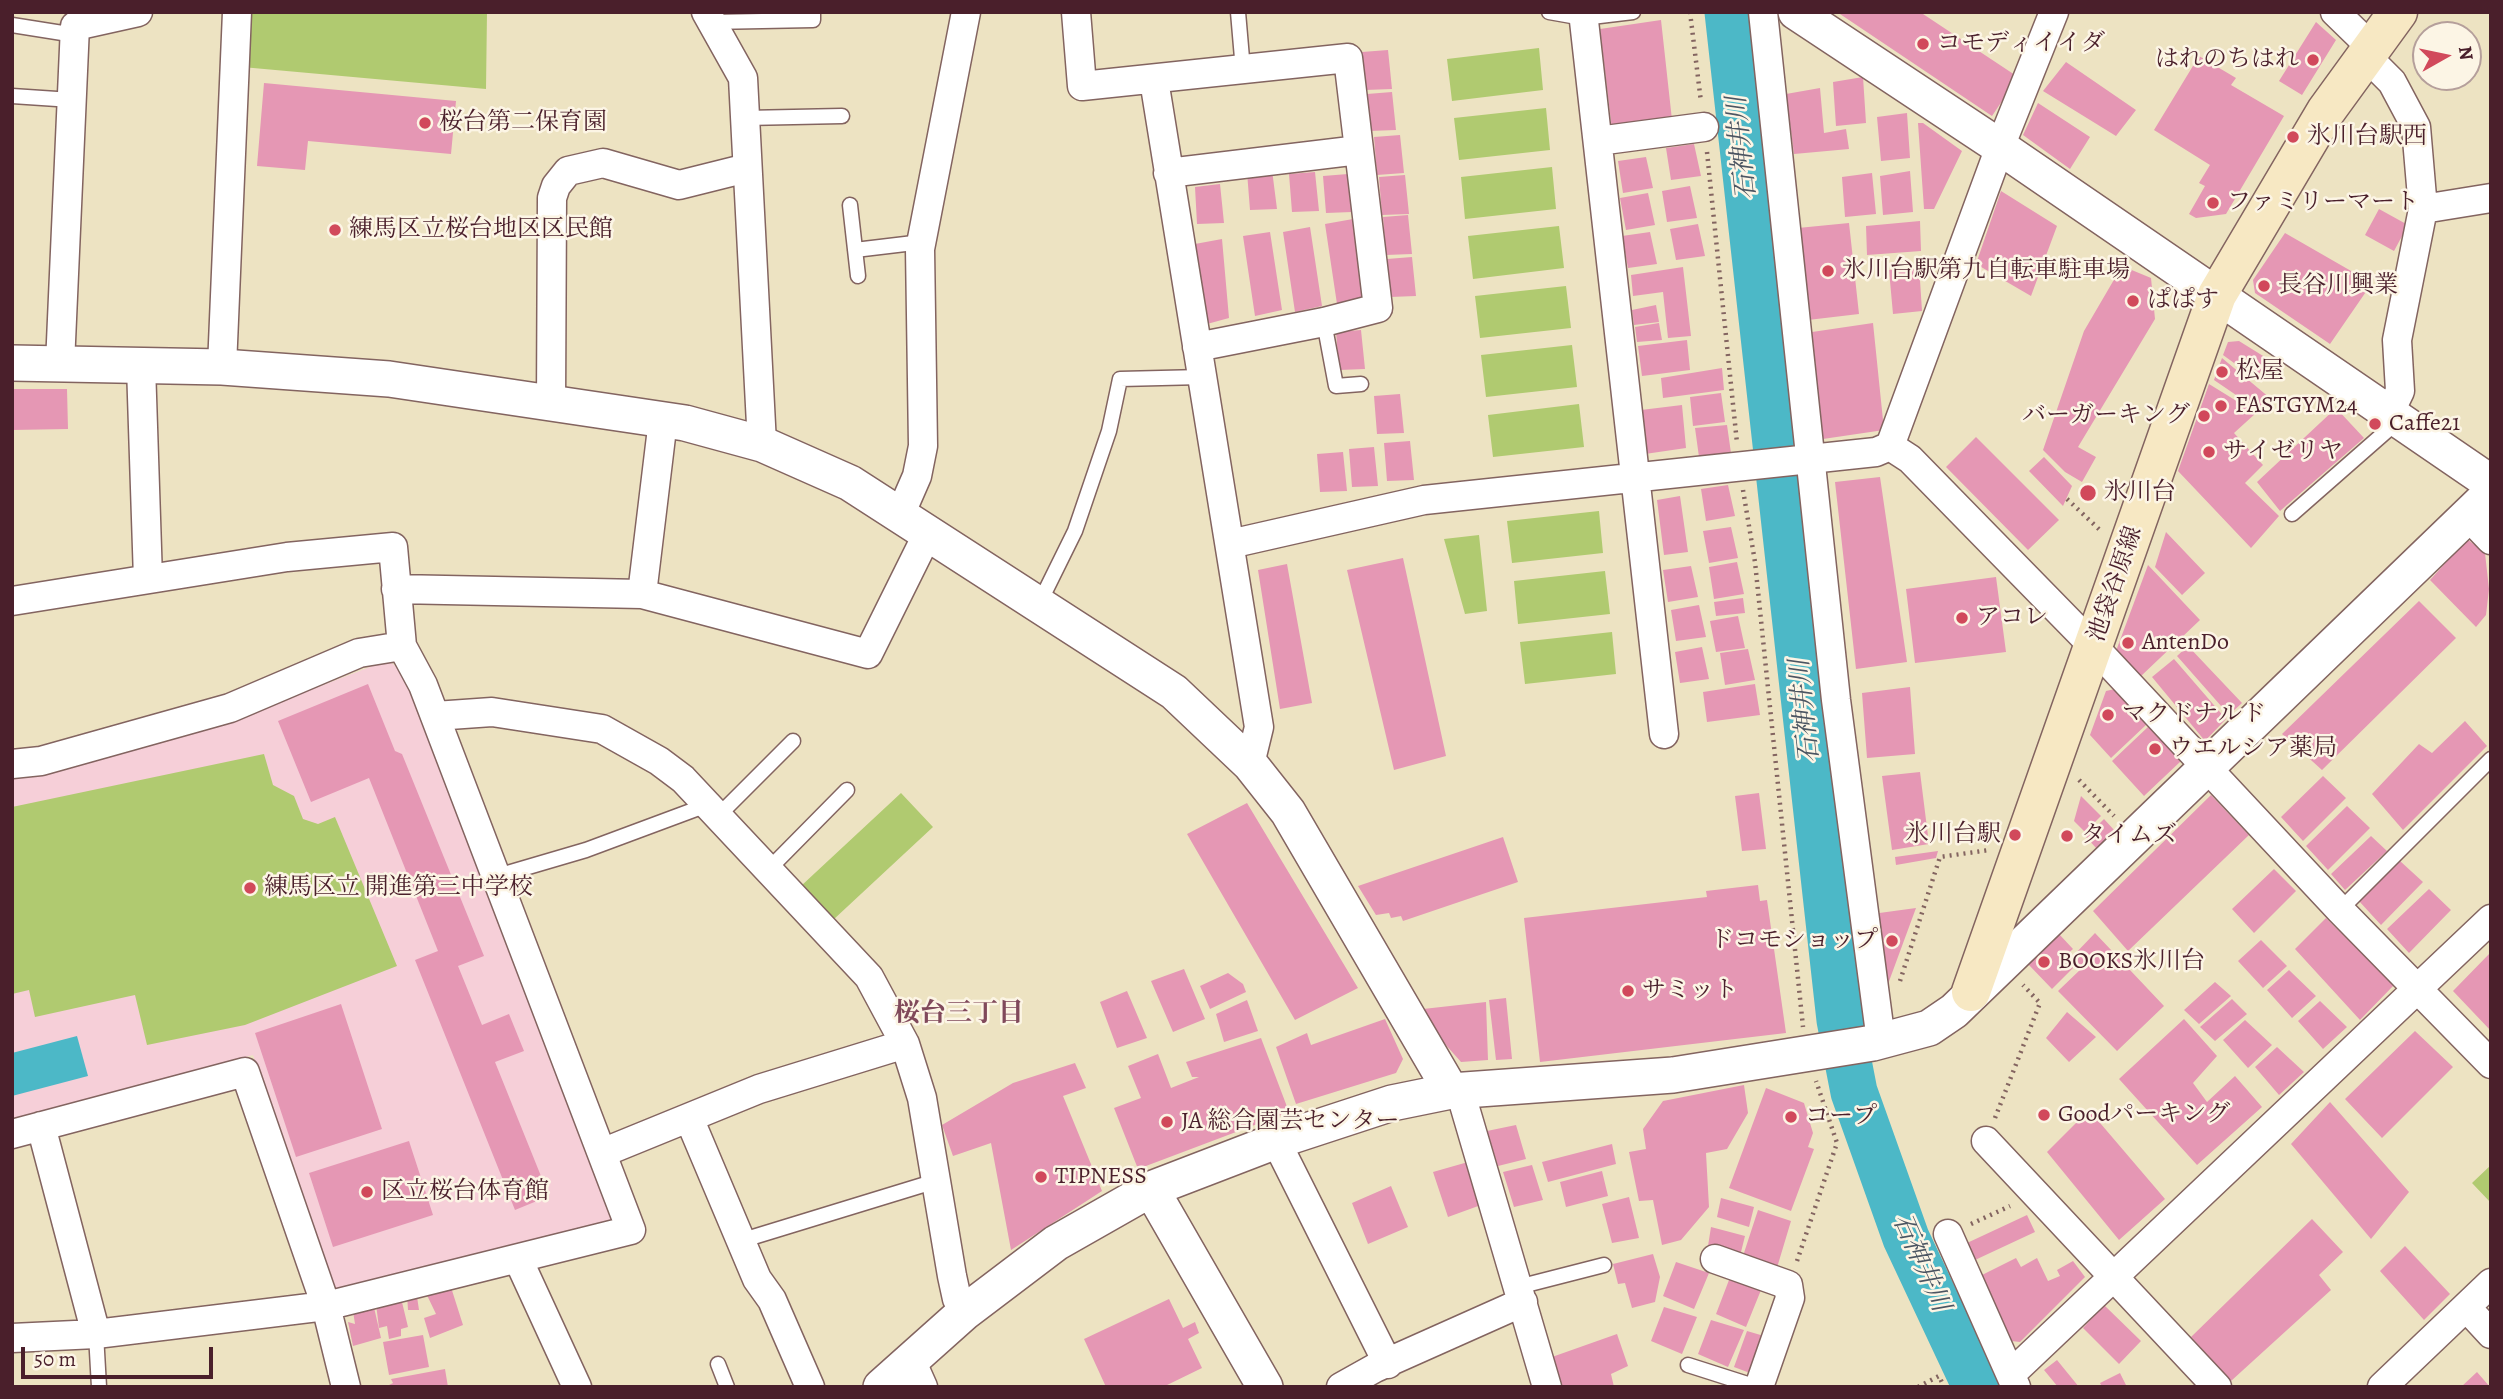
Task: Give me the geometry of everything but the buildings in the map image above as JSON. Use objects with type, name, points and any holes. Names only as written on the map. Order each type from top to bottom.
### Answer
[{"type":"main road","name":"池袋谷原線","points":[[1971,992],[2217,295],[2326,111],[2398,12]]},
{"type":"street","points":[[60,364],[75,26],[138,12]]},
{"type":"street","points":[[222,367],[237,12]]},
{"type":"street","points":[[396,589],[642,594],[868,654],[914,524],[917,476],[923,446],[922,242],[965,12]]},
{"type":"street","points":[[1076,12],[1082,86],[1348,58],[1378,308],[1324,322],[1197,347]]},
{"type":"street","points":[[1763,12],[1809,458],[1877,1042]]},
{"type":"street","points":[[1796,12],[2000,147],[2491,483]]},
{"type":"street","points":[[1230,544],[1423,500],[1876,452],[1890,446],[2000,147],[2054,12]]},
{"type":"street","points":[[2335,12],[2392,82],[2416,127],[2423,209],[2397,340],[2400,391],[2394,417]]},
{"type":"street","points":[[1583,15],[1664,734]]},
{"type":"street","points":[[708,17],[743,78],[762,444]]},
{"type":"street","points":[[1154,80],[1259,727],[1250,764]]},
{"type":"street","points":[[1598,141],[1704,127]]},
{"type":"street","points":[[1168,173],[1359,150]]},
{"type":"street","points":[[551,403],[552,198],[556,186],[568,171],[603,163],[679,186],[747,168]]},
{"type":"street","points":[[2423,209],[2491,198]]},
{"type":"street","points":[[12,363],[222,367],[389,379],[663,420],[762,444],[850,483],[1174,692],[1250,764],[1288,812],[1456,1091],[1521,1295],[1547,1387]]},
{"type":"street","points":[[141,366],[148,579]]},
{"type":"street","points":[[642,594],[663,420]]},
{"type":"street","points":[[1890,446],[1910,459],[2094,647],[2340,910],[2491,1064]]},
{"type":"street","points":[[881,1387],[917,1373],[965,1312],[1056,1243],[1151,1189],[1276,1141],[1392,1103],[1456,1091],[1673,1075],[1877,1042],[1929,1028],[1954,1011],[2205,767],[2483,517]]},
{"type":"street","points":[[12,601],[287,556],[393,547],[402,646],[435,716],[494,877],[631,1230],[326,1306],[96,1334],[12,1338]]},
{"type":"street","points":[[12,764],[41,761],[230,708],[359,653],[402,646]]},
{"type":"street","points":[[435,716],[492,712],[602,729],[659,761],[712,811],[869,977],[905,1044],[922,1098],[957,1299],[965,1312]]},
{"type":"street","points":[[1948,1234],[2014,1380],[2114,1279],[2416,987],[2491,919]]},
{"type":"street","points":[[601,1153],[759,1089],[905,1044]]},
{"type":"street","points":[[12,1134],[245,1072],[326,1306],[346,1387]]},
{"type":"street","points":[[689,1118],[757,1279],[772,1300],[810,1387]]},
{"type":"street","points":[[41,1126],[96,1334]]},
{"type":"street","points":[[1276,1141],[1388,1364]]},
{"type":"street","points":[[1986,1141],[2217,1387]]},
{"type":"street","points":[[1151,1189],[1265,1387]]},
{"type":"street","points":[[518,1259],[577,1387]]},
{"type":"street","points":[[1715,1259],[1788,1285],[1790,1298],[1758,1387]]},
{"type":"street","points":[[2382,1387],[2491,1283]]},
{"type":"street","points":[[1341,1387],[1521,1295]]},
{"type":"street","points":[[2466,1307],[2491,1334]]},
{"type":"lane","points":[[708,17],[813,20],[813,12]]},
{"type":"lane","points":[[1238,12],[1243,70]]},
{"type":"lane","points":[[1549,12],[1583,15],[1633,12]]},
{"type":"lane","points":[[12,25],[75,36]]},
{"type":"lane","points":[[12,96],[72,100]]},
{"type":"lane","points":[[745,118],[842,116]]},
{"type":"lane","points":[[850,205],[858,276]]},
{"type":"lane","points":[[855,250],[922,242]]},
{"type":"lane","points":[[1324,322],[1336,386],[1360,384]]},
{"type":"lane","points":[[1039,604],[1075,531],[1109,431],[1120,379],[1202,377]]},
{"type":"lane","points":[[2292,514],[2394,417]]},
{"type":"lane","points":[[494,877],[712,811],[793,741]]},
{"type":"lane","points":[[2340,910],[2491,759]]},
{"type":"lane","points":[[768,870],[847,790]]},
{"type":"lane","points":[[740,1241],[936,1181]]},
{"type":"lane","points":[[1521,1295],[1604,1265]]},
{"type":"lane","points":[[96,1334],[99,1387]]},
{"type":"lane","points":[[718,1364],[727,1387]]},
{"type":"lane","points":[[1688,1364],[1758,1387]]},
{"type":"path","points":[[1690,12],[1811,1053],[1837,1143],[1788,1285]]},
{"type":"path","points":[[2067,499],[2104,534]]},
{"type":"path","points":[[2070,771],[2117,820]]},
{"type":"path","points":[[1899,984],[1940,857],[1991,850]]},
{"type":"path","points":[[1986,1141],[2040,1003],[2016,978]]},
{"type":"path","points":[[1948,1234],[2035,1194]]},
{"type":"path","points":[[1918,1387],[1939,1376],[1944,1387]]},
{"type":"shaded area","name":"練馬区立 開進第三中学校","points":[[388,660],[411,679],[527,998],[615,1216],[611,1230],[347,1295],[333,1287],[253,1055],[12,1123],[12,778],[235,719]]},
{"type":"green space","points":[[247,12],[487,12],[486,89],[242,67]]},
{"type":"green space","points":[[1539,48],[1543,90],[1452,101],[1447,59]]},
{"type":"green space","points":[[1546,108],[1550,150],[1459,160],[1454,118]]},
{"type":"green space","points":[[1552,167],[1556,209],[1465,219],[1461,177]]},
{"type":"green space","points":[[1559,226],[1564,268],[1473,279],[1468,236]]},
{"type":"green space","points":[[1566,286],[1571,328],[1480,338],[1475,296]]},
{"type":"green space","points":[[1572,345],[1577,387],[1486,397],[1481,355]]},
{"type":"green space","points":[[1579,404],[1584,447],[1493,457],[1488,415]]},
{"type":"green space","points":[[1599,511],[1603,553],[1512,563],[1507,521]]},
{"type":"green space","points":[[1479,535],[1487,611],[1465,614],[1444,539]]},
{"type":"green space","points":[[1605,571],[1610,614],[1518,624],[1514,581]]},
{"type":"green space","points":[[1612,632],[1616,674],[1525,684],[1520,642]]},
{"type":"green space","points":[[264,754],[273,785],[294,796],[303,819],[318,824],[335,817],[397,966],[245,1025],[147,1045],[135,995],[35,1017],[29,990],[12,994],[12,807]]},
{"type":"green space","points":[[901,793],[933,827],[833,920],[801,886]]},
{"type":"green space","points":[[2491,1165],[2491,1203],[2472,1183]]},
{"type":"water","points":[[77,1036],[88,1076],[12,1096],[12,1053]]},
{"type":"waterway","name":"石神井川","points":[[1728,12],[1840,1020],[1854,1092],[1906,1238],[1976,1387]]},
{"type":"place","name":"コモディイイダ","points":[[1923,44]]},
{"type":"place","name":"はれのちはれ","points":[[2313,60]]},
{"type":"place","name":"桜台第二保育園","points":[[425,123]]},
{"type":"place","name":"氷川台駅西","points":[[2293,137]]},
{"type":"place","name":"ファミリーマート","points":[[2213,203]]},
{"type":"place","name":"練馬区立桜台地区区民館","points":[[335,230]]},
{"type":"place","name":"氷川台駅第九自転車駐車場","points":[[1828,271]]},
{"type":"place","name":"長谷川興業","points":[[2264,286]]},
{"type":"place","name":"ぱぱす","points":[[2133,301]]},
{"type":"place","name":"松屋","points":[[2222,372]]},
{"type":"place","name":"FASTGYM24","points":[[2221,406]]},
{"type":"place","name":"バーガーキング","points":[[2204,416]]},
{"type":"place","name":"Caffe21","points":[[2375,424]]},
{"type":"place","name":"サイゼリヤ","points":[[2209,452]]},
{"type":"place","name":"氷川台","points":[[2088,493]]},
{"type":"place","name":"アコレ","points":[[1962,618]]},
{"type":"place","name":"AntenDo","points":[[2128,643]]},
{"type":"place","name":"マクドナルド","points":[[2108,715]]},
{"type":"place","name":"ウエルシア薬局","points":[[2155,749]]},
{"type":"place","name":"氷川台駅","points":[[2015,835]]},
{"type":"place","name":"タイムズ","points":[[2067,836]]},
{"type":"place","name":"練馬区立 開進第三中学校","points":[[250,888]]},
{"type":"place","name":"ドコモショップ","points":[[1892,941]]},
{"type":"place","name":"BOOKS氷川台","points":[[2044,962]]},
{"type":"place","name":"サミット","points":[[1628,991]]},
{"type":"place","name":"Goodパーキング","points":[[2044,1115]]},
{"type":"place","name":"コープ","points":[[1791,1117]]},
{"type":"place","name":"JA 総合園芸センター","points":[[1167,1122]]},
{"type":"place","name":"TIPNESS","points":[[1041,1177]]},
{"type":"place","name":"区立桜台体育館","points":[[367,1192]]},
{"type":"district","name":"桜台三丁目","points":[[959,1015]]}]
